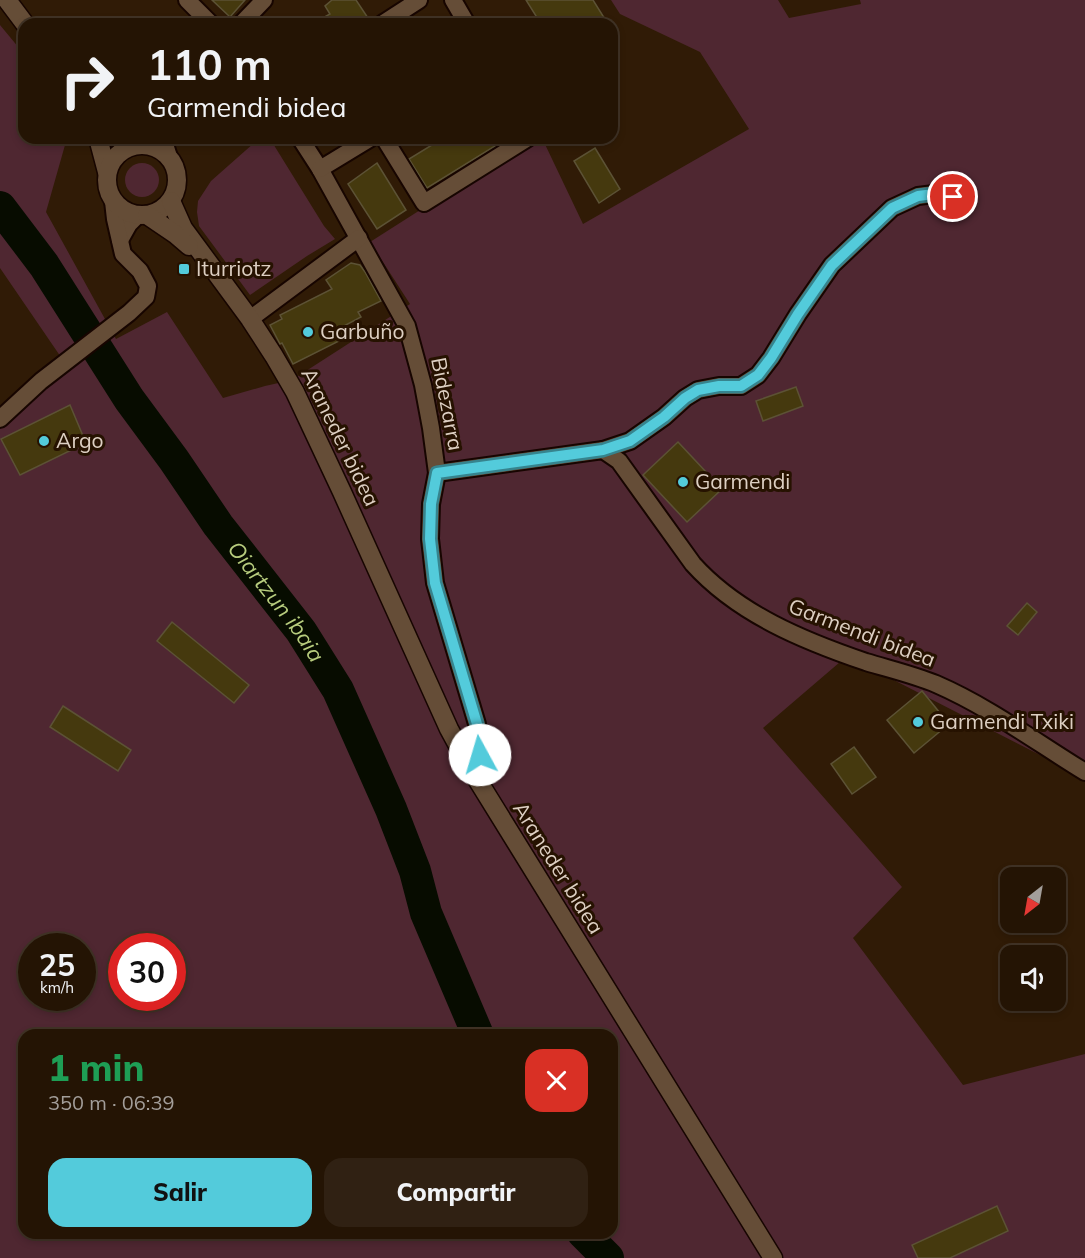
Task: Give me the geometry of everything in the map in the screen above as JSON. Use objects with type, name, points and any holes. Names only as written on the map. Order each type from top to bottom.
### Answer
[{"type":"street","points":[[7,0],[20,18]]},
{"type":"street","points":[[187,0],[205,18]]},
{"type":"street","points":[[247,18],[264,0]]},
{"type":"street","points":[[391,18],[419,0]]},
{"type":"street","points":[[453,0],[464,18]]},
{"type":"street","points":[[100,144],[107,172]]},
{"type":"street","points":[[129,144],[111,162],[106,182],[108,192],[120,208],[129,213],[142,215]]},
{"type":"street","points":[[120,240],[129,224],[142,215],[160,210],[171,201],[175,193],[177,174],[174,165],[162,150],[145,144]]},
{"type":"street","points":[[165,144],[169,157]]},
{"type":"street","name":"Bidezarra","points":[[304,144],[407,326],[423,385],[437,473],[431,504],[430,539],[435,583],[477,724],[480,755],[472,771]]},
{"type":"street","points":[[320,169],[361,144]]},
{"type":"street","points":[[388,144],[424,203],[518,144]]},
{"type":"street","points":[[437,473],[603,450],[630,441],[698,390],[719,386],[741,386],[758,375],[771,358],[832,265],[892,208],[918,196],[934,194],[953,197]]},
{"type":"street","points":[[0,419],[41,381],[129,313],[146,297],[148,286],[140,272],[123,254],[113,201]]},
{"type":"street","name":"Araneder bidea","points":[[171,201],[183,228],[250,319],[284,374],[310,423],[449,729],[472,771],[773,1258]]},
{"type":"street","name":"Araneder bidea","points":[[142,215],[175,234],[212,267]]},
{"type":"street","points":[[250,319],[359,238]]},
{"type":"street","name":"Garmendi bidea","points":[[603,450],[619,461],[693,564],[705,577],[736,601],[767,620],[819,645],[934,683],[967,699],[1085,772]]},
{"type":"shaded area","points":[[611,0],[778,0],[789,18],[861,4],[860,0],[1085,0],[1085,778],[847,656],[763,728],[902,887],[853,938],[963,1085],[1085,1054],[1085,1258],[0,1258],[0,427],[67,366],[0,268],[0,25],[18,47],[18,144],[65,144],[46,212],[116,339],[167,312],[223,398],[292,380],[410,304],[370,242],[524,144],[545,144],[583,224],[749,129],[700,52],[620,14]]},
{"type":"shaded area","points":[[253,144],[273,144],[324,226],[335,239],[250,295],[199,226],[198,201],[211,181]]},
{"type":"shaded area","points":[[142,163],[154,168],[159,180],[154,192],[142,197],[130,192],[125,180],[130,168]]},
{"type":"building","points":[[212,0],[245,0],[230,17]]},
{"type":"building","points":[[332,0],[356,0],[368,18],[323,18],[330,14],[325,6]]},
{"type":"building","points":[[526,0],[593,0],[604,18],[537,18]]},
{"type":"building","points":[[498,144],[427,188],[409,159],[432,145]]},
{"type":"building","points":[[595,148],[620,189],[599,203],[574,161]]},
{"type":"building","points":[[377,163],[406,210],[377,229],[348,184]]},
{"type":"building","points":[[351,263],[360,265],[381,301],[358,312],[361,317],[340,328],[345,338],[293,364],[270,325],[282,319],[280,315],[332,289],[326,280]]},
{"type":"building","points":[[796,387],[803,406],[763,421],[756,401]]},
{"type":"building","name":"Argo","points":[[70,405],[86,443],[20,475],[1,439]]},
{"type":"building","name":"Garmendi","points":[[678,442],[722,489],[687,522],[643,475]]},
{"type":"building","points":[[1027,603],[1037,612],[1018,635],[1007,626]]},
{"type":"building","points":[[172,622],[249,685],[234,703],[157,641]]},
{"type":"building","name":"Garmendi Txiki","points":[[922,691],[949,724],[914,753],[887,720]]},
{"type":"building","points":[[63,706],[131,750],[118,771],[50,727]]},
{"type":"building","points":[[854,747],[876,777],[852,794],[831,764]]},
{"type":"building","points":[[997,1206],[1008,1231],[950,1258],[918,1258],[912,1245]]},
{"type":"waterway","name":"Oiartzun ibaia","points":[[0,207],[44,265],[129,399],[218,525],[301,631],[338,690],[391,809],[415,871],[426,913],[475,1029]]},
{"type":"waterway","name":"Oiartzun ibaia","points":[[589,1239],[608,1258]]},
{"type":"place","name":"Iturriotz","points":[[184,269]]},
{"type":"place","name":"Garbuño","points":[[308,332]]},
{"type":"place","name":"Argo","points":[[44,441]]},
{"type":"place","name":"Garmendi","points":[[683,482]]},
{"type":"place","name":"Garmendi Txiki","points":[[918,722]]},
{"type":"route","points":[[480,755],[477,724],[435,583],[430,539],[431,504],[437,473],[603,450],[630,441],[698,390],[719,386],[741,386],[758,375],[771,358],[832,265],[892,208],[918,196],[934,194],[953,197]]}]
